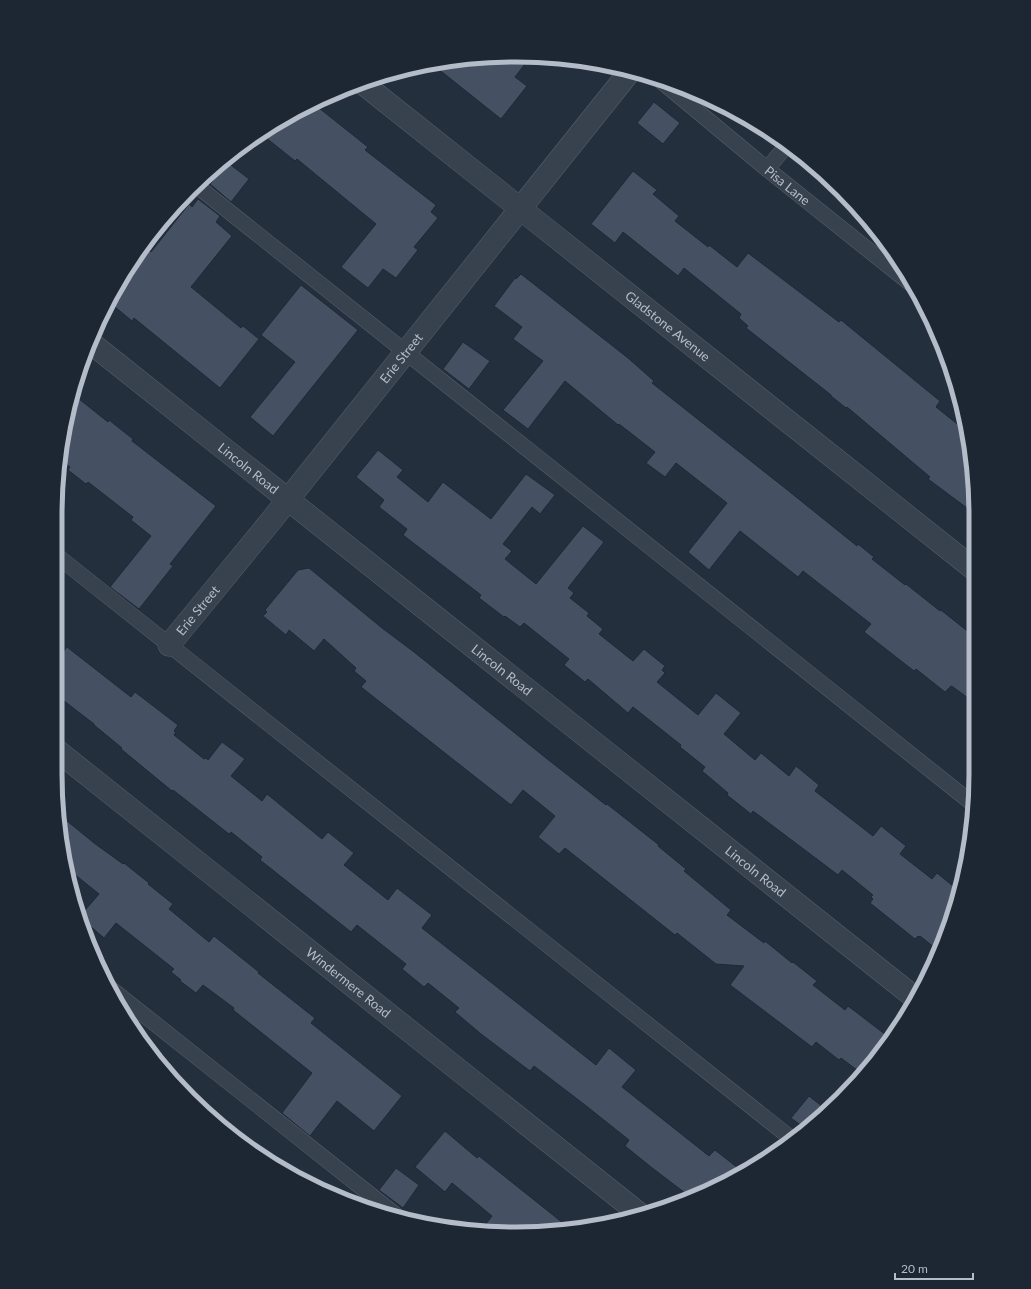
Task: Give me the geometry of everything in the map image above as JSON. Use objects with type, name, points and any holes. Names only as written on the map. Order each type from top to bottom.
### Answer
[{"type":"street","name":"Erie Street","points":[[169,645],[406,352],[626,76]]},
{"type":"street","name":"Gladstone Avenue","points":[[367,87],[969,565]]},
{"type":"street","name":"Lincoln Road","points":[[96,346],[911,995]]},
{"type":"street","name":"Windermere Road","points":[[62,755],[636,1211]]},
{"type":"lane","name":"Pisa Lane","points":[[672,90],[767,169],[899,275]]},
{"type":"lane","points":[[767,169],[783,150]]},
{"type":"lane","points":[[201,189],[968,800]]},
{"type":"lane","points":[[62,560],[787,1136]]},
{"type":"lane","points":[[121,997],[388,1209]]},
{"type":"building","points":[[526,62],[515,77],[527,86],[501,119],[438,69],[486,63]]},
{"type":"building","points":[[654,102],[680,123],[663,144],[637,123]]},
{"type":"building","points":[[318,107],[368,147],[365,150],[436,205],[431,212],[438,218],[414,247],[418,250],[396,278],[383,269],[368,288],[341,267],[376,224],[297,159],[295,161],[265,137]]},
{"type":"building","points":[[229,164],[249,179],[231,202],[210,184],[219,173]]},
{"type":"building","points":[[633,171],[657,190],[653,194],[679,216],[675,221],[708,247],[709,245],[737,267],[748,253],[839,322],[841,320],[940,401],[936,407],[960,426],[965,456],[969,509],[928,479],[930,477],[847,407],[846,408],[746,328],[748,326],[739,318],[741,314],[684,268],[678,276],[623,232],[615,243],[591,224]]},
{"type":"building","points":[[198,199],[220,216],[216,222],[232,236],[191,287],[241,328],[243,326],[259,339],[220,388],[134,318],[132,321],[114,306],[138,264],[148,250],[151,252],[189,204],[192,207]]},
{"type":"building","points":[[521,274],[628,358],[654,381],[652,383],[857,546],[858,544],[874,557],[872,559],[969,632],[969,699],[951,686],[945,692],[916,669],[914,671],[864,632],[871,624],[803,571],[798,577],[740,531],[709,570],[688,552],[727,503],[676,463],[665,477],[646,463],[655,452],[619,424],[618,425],[565,381],[528,429],[503,410],[543,361],[513,339],[522,327],[494,306],[515,278],[516,279]]},
{"type":"building","points":[[301,285],[358,330],[273,436],[250,417],[295,362],[261,335]]},
{"type":"building","points":[[463,342],[490,361],[469,389],[443,369]]},
{"type":"building","points":[[77,398],[108,422],[109,420],[133,439],[132,441],[216,506],[170,564],[173,566],[139,609],[110,587],[151,536],[131,520],[133,517],[88,482],[86,484],[68,470],[70,467],[65,463],[66,456]]},
{"type":"building","points":[[378,450],[403,470],[397,477],[428,502],[443,482],[491,519],[526,474],[555,495],[540,514],[532,507],[503,544],[512,551],[505,559],[536,584],[583,526],[604,542],[568,588],[574,593],[570,598],[589,613],[587,616],[603,629],[599,634],[633,661],[644,649],[665,666],[662,670],[665,673],[657,682],[698,715],[716,693],[741,713],[724,734],[755,760],[761,753],[789,776],[796,766],[819,785],[815,791],[873,836],[881,826],[906,846],[900,854],[932,879],[937,873],[955,888],[934,947],[920,936],[915,939],[870,903],[873,899],[871,897],[873,895],[842,870],[838,875],[753,811],[751,814],[727,795],[728,793],[702,771],[705,767],[680,747],[681,745],[633,707],[628,713],[588,679],[585,682],[564,665],[569,659],[524,623],[520,627],[479,598],[481,595],[403,535],[407,529],[379,507],[384,500],[356,477]]},
{"type":"building","points":[[309,568],[546,758],[659,845],[658,846],[686,869],[684,871],[731,910],[727,915],[764,943],[765,941],[817,981],[813,985],[845,1010],[848,1006],[886,1035],[862,1066],[857,1070],[841,1058],[839,1060],[816,1042],[812,1047],[730,985],[744,966],[716,964],[677,933],[675,935],[565,848],[559,854],[538,837],[555,816],[523,790],[511,805],[361,687],[366,681],[354,671],[356,668],[324,639],[314,651],[289,630],[286,635],[263,616],[267,612],[265,610],[298,570]]},
{"type":"building","points":[[67,647],[131,697],[135,692],[178,725],[174,731],[176,732],[174,735],[204,759],[206,758],[208,760],[222,742],[245,759],[231,776],[262,801],[267,794],[322,839],[328,832],[354,853],[344,865],[388,900],[397,888],[432,915],[422,928],[596,1065],[609,1048],[636,1070],[622,1087],[709,1156],[715,1150],[738,1168],[716,1180],[686,1193],[625,1146],[629,1140],[585,1105],[534,1066],[530,1071],[481,1034],[455,1012],[459,1008],[428,983],[424,987],[402,969],[406,964],[357,925],[351,932],[260,860],[262,857],[231,832],[229,834],[173,790],[172,791],[121,749],[122,748],[94,724],[62,699],[62,653]]},
{"type":"building","points":[[65,819],[94,843],[123,864],[124,863],[149,883],[148,884],[173,904],[169,909],[209,942],[214,936],[259,972],[258,973],[315,1018],[311,1023],[402,1096],[374,1131],[337,1101],[310,1136],[282,1113],[312,1073],[233,1010],[234,1008],[203,985],[196,993],[180,981],[181,980],[171,972],[174,969],[116,923],[104,938],[88,924],[84,912],[99,894],[73,873]]},
{"type":"building","points":[[809,1096],[823,1107],[801,1125],[791,1118]]},
{"type":"building","points":[[445,1131],[477,1158],[479,1156],[564,1224],[516,1227],[489,1226],[486,1224],[492,1216],[452,1183],[445,1192],[415,1167]]},
{"type":"building","points":[[396,1168],[419,1185],[403,1208],[379,1190]]}]
